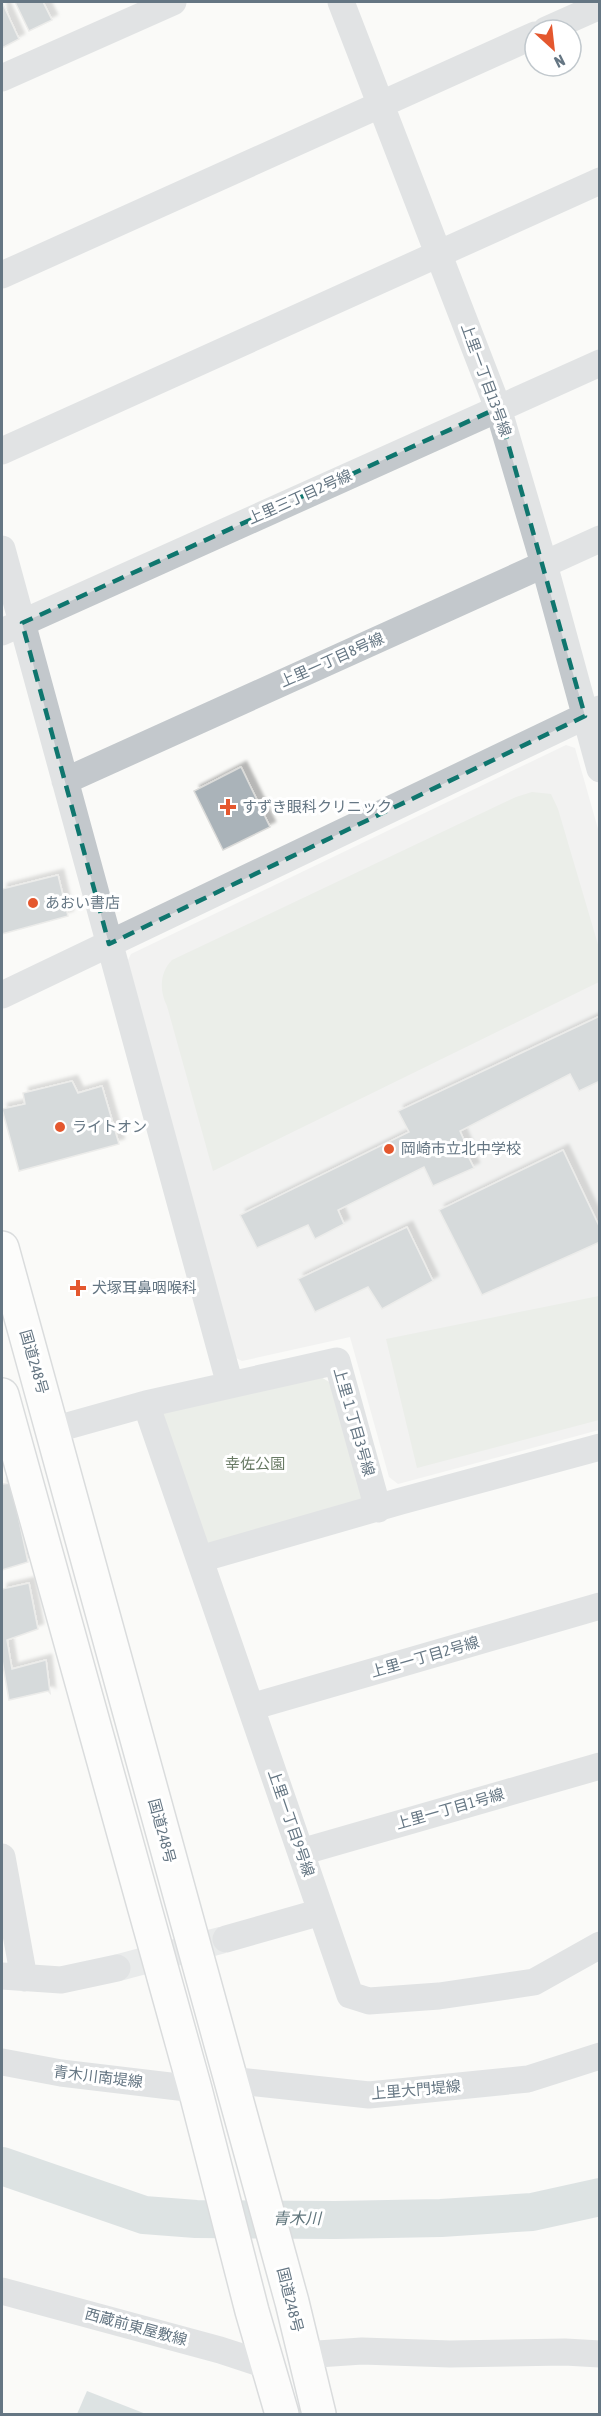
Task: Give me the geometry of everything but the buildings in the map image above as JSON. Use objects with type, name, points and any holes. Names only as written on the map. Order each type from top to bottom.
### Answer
[{"type":"highway","name":"国道248号","points":[[2,1248],[229,2080],[292,2302],[319,2415]]},
{"type":"highway","points":[[2,1395],[7,1437],[195,2089],[252,2311],[282,2415]]},
{"type":"street","points":[[2,78],[172,2]]},
{"type":"street","name":"上里一丁目13号線","points":[[340,2],[498,408],[544,564],[592,712],[600,769]]},
{"type":"street","points":[[573,18],[600,6]]},
{"type":"street","points":[[2,276],[523,40]]},
{"type":"street","points":[[2,451],[600,181]]},
{"type":"street","name":"上里三丁目2号線","points":[[12,628],[600,363]]},
{"type":"street","name":"上里一丁目8号線","points":[[65,781],[600,539]]},
{"type":"street","points":[[2,549],[12,628],[65,781],[230,1385]]},
{"type":"street","points":[[2,995],[592,712]]},
{"type":"street","name":"上里１丁目3号線","points":[[53,1430],[146,1404],[337,1361],[378,1509]]},
{"type":"street","name":"上里一丁目9号線","points":[[146,1404],[350,1995],[369,2001],[439,1996],[534,1982],[600,1945]]},
{"type":"street","points":[[200,1559],[600,1447]]},
{"type":"street","name":"上里一丁目2号線","points":[[251,1707],[600,1606]]},
{"type":"street","name":"上里一丁目1号線","points":[[301,1852],[600,1766]]},
{"type":"street","points":[[2,1857],[13,1977],[61,1980],[117,1968]]},
{"type":"street","points":[[226,1939],[321,1912]]},
{"type":"street","name":"上里大門堤線","points":[[229,2080],[369,2095],[528,2079],[600,2056]]},
{"type":"street","name":"青木川南堤線","points":[[2,2062],[61,2073],[195,2089]]},
{"type":"street","name":"西蔵前東屋敷線","points":[[2,2290],[220,2350],[269,2366]]},
{"type":"street","points":[[303,2355],[362,2351],[600,2354]]},
{"type":"highlighted area","points":[[498,408],[585,716],[109,944],[22,623]]},
{"type":"shaded area","name":"岡崎市立北中学校","points":[[566,745],[575,748],[600,836],[599,1430],[398,1484],[389,1477],[350,1337],[242,1361],[234,1357],[127,962],[131,954]]},
{"type":"shaded area","points":[[87,2391],[146,2414],[77,2414]]},
{"type":"green space","points":[[532,792],[551,794],[558,809],[599,948],[599,982],[213,1171],[163,994],[163,976],[172,960],[516,797]]},
{"type":"green space","points":[[599,1296],[599,1420],[417,1468],[386,1339]]},
{"type":"green space","name":"幸佐公園","points":[[319,1376],[331,1383],[364,1502],[206,1546],[161,1417],[164,1411]]},
{"type":"waterway","name":"青木川","points":[[2,2166],[144,2215],[196,2219],[441,2218],[532,2212],[600,2197]]},
{"type":"tunnel","points":[[117,1968],[226,1939]]},
{"type":"place","name":"すずき眼科クリニック","points":[[228,807]]},
{"type":"place","name":"あおい書店","points":[[33,903]]},
{"type":"place","name":"ライトオン","points":[[60,1127]]},
{"type":"place","name":"岡崎市立北中学校","points":[[389,1149]]},
{"type":"place","name":"犬塚耳鼻咽喉科","points":[[78,1288]]}]
